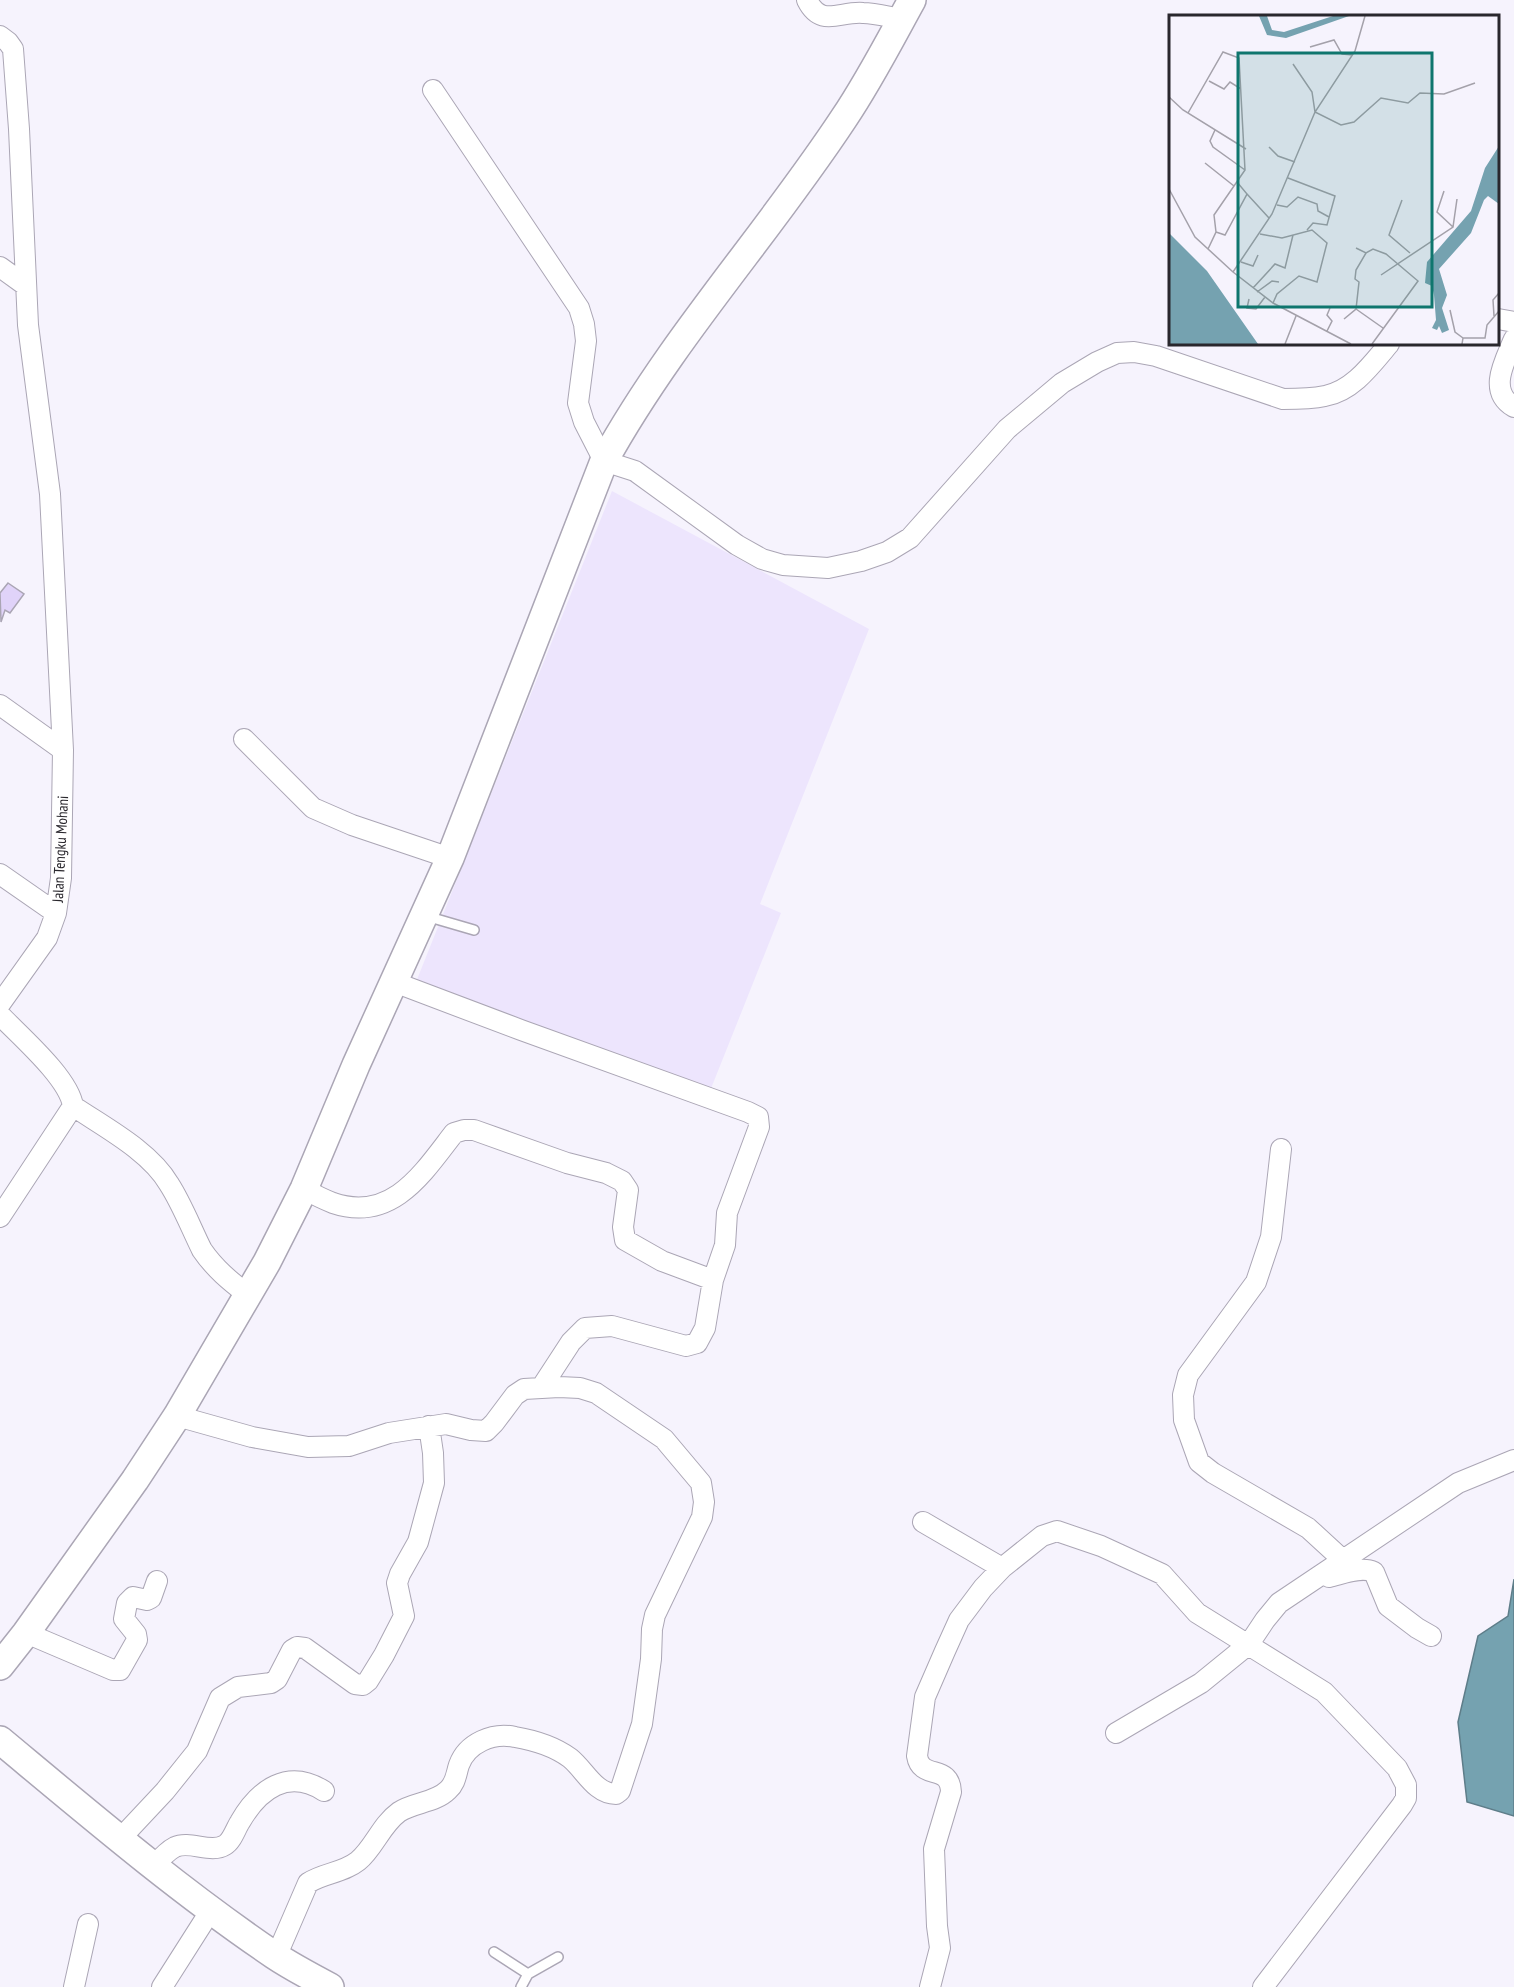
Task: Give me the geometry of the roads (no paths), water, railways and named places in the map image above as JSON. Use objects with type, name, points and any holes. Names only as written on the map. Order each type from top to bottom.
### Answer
[{"type":"street","points":[[807,0],[813,10],[823,16],[907,10]]},
{"type":"street","points":[[0,1666],[91,1544],[177,1416],[267,1262],[304,1189],[356,1065],[450,858],[604,461],[629,416],[670,355],[845,117],[907,10]]},
{"type":"street","name":"Jalan Tengku Mohani","points":[[0,36],[13,49],[28,325],[50,495],[63,750],[61,869],[56,913],[47,938],[0,1004]]},
{"type":"street","points":[[433,90],[579,308],[585,324],[586,341],[578,403],[584,422],[604,461],[635,471],[737,545],[762,559],[783,566],[828,568],[861,561],[887,552],[910,537],[1007,429],[1062,383],[1117,353],[1134,352],[1156,356],[1283,399],[1303,399],[1327,396],[1347,387],[1369,368],[1388,345]]},
{"type":"street","points":[[0,267],[25,285]]},
{"type":"street","points":[[1499,319],[1514,322]]},
{"type":"street","points":[[1514,339],[1500,373],[1499,384],[1501,394],[1514,407]]},
{"type":"street","points":[[0,705],[63,750]]},
{"type":"street","points":[[244,739],[313,808],[352,825],[450,858]]},
{"type":"street","points":[[0,874],[56,913]]},
{"type":"street","points":[[394,982],[758,1117],[759,1127],[727,1213],[724,1245],[713,1280],[705,1328],[697,1343],[686,1346],[612,1326],[585,1328],[571,1342],[541,1388]]},
{"type":"street","points":[[0,1015],[60,1078],[71,1096],[72,1106],[0,1217]]},
{"type":"street","points":[[72,1106],[145,1155],[169,1182],[208,1259],[224,1276],[248,1295]]},
{"type":"street","points":[[304,1189],[334,1203],[351,1206],[370,1207],[386,1203],[408,1188],[454,1133],[474,1130],[567,1163],[606,1173],[622,1181],[628,1190],[623,1227],[625,1240],[662,1262],[713,1280]]},
{"type":"street","points":[[1281,1149],[1271,1237],[1256,1282],[1188,1375],[1183,1395],[1184,1420],[1199,1462],[1213,1473],[1308,1528],[1344,1561]]},
{"type":"street","points":[[177,1416],[252,1437],[308,1447],[350,1446],[389,1433],[446,1424],[486,1431],[515,1395],[524,1389],[580,1388],[596,1393],[664,1439],[701,1483],[704,1502],[702,1517],[655,1615],[642,1724],[623,1786],[616,1794],[603,1791],[570,1758],[542,1744],[513,1736],[493,1736],[478,1743],[465,1752],[450,1789],[439,1797],[401,1811],[389,1820],[360,1859],[352,1865],[308,1883],[276,1957]]},
{"type":"street","points":[[120,1839],[165,1791],[197,1751],[220,1698],[238,1687],[271,1683],[277,1679],[292,1650],[297,1647],[305,1648],[355,1683],[363,1685],[368,1681],[404,1616],[397,1583],[418,1542],[434,1483],[429,1426]]},
{"type":"street","points":[[1116,1732],[1201,1683],[1249,1644],[1279,1603],[1458,1483],[1514,1460]]},
{"type":"street","points":[[923,1522],[1002,1568]]},
{"type":"street","points":[[930,1987],[940,1948],[934,1849],[951,1792],[951,1782],[945,1775],[918,1765],[917,1756],[925,1698],[959,1620],[983,1588],[1002,1568],[1042,1536],[1057,1531],[1101,1546],[1162,1574],[1197,1613],[1323,1692],[1397,1768],[1406,1785],[1406,1797],[1402,1805],[1263,1987]]},
{"type":"street","points":[[1317,1579],[1361,1570],[1374,1572],[1388,1606],[1431,1636]]},
{"type":"street","points":[[26,1633],[113,1670],[120,1670],[137,1640],[124,1619],[127,1603],[133,1597],[147,1600],[151,1598],[158,1581]]},
{"type":"street","points":[[0,1740],[120,1839],[211,1910],[276,1957],[330,1987]]},
{"type":"street","points":[[154,1866],[169,1850],[177,1846],[213,1848],[222,1847],[228,1843],[249,1807],[272,1786],[286,1782],[301,1782],[311,1783],[324,1791]]},
{"type":"street","points":[[162,1987],[211,1910]]},
{"type":"street","points":[[74,1987],[88,1924]]},
{"type":"lane","points":[[424,916],[474,930]]},
{"type":"lane","points":[[494,1952],[528,1974]]},
{"type":"lane","points":[[521,1987],[528,1974],[558,1957]]},
{"type":"water","points":[[1514,1579],[1514,1816],[1467,1802],[1458,1722],[1478,1636],[1508,1616]]}]
